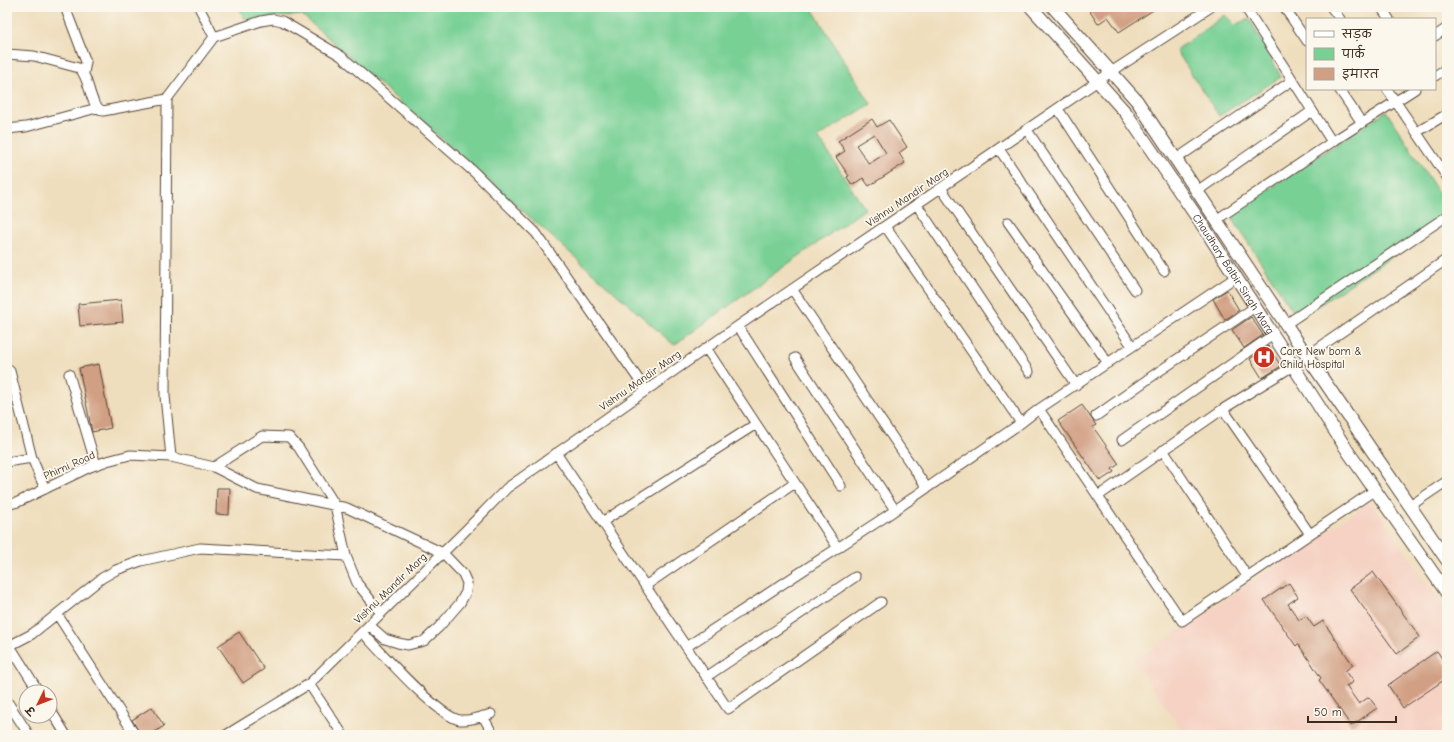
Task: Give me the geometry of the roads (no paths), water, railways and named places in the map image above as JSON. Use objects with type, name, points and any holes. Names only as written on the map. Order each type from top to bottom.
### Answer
[{"type":"street","points":[[65,7],[86,62],[84,73]]},
{"type":"street","points":[[199,7],[214,37]]},
{"type":"street","name":"Chaudhary Balbir Singh Marg","points":[[1031,7],[1126,114],[1236,277],[1349,453],[1447,593]]},
{"type":"street","name":"Chaudhary Balbir Singh Marg","points":[[1053,7],[1137,101],[1307,356],[1447,560]]},
{"type":"street","points":[[1245,7],[1332,142]]},
{"type":"street","points":[[1284,7],[1306,40]]},
{"type":"street","points":[[1331,7],[1339,18]]},
{"type":"street","points":[[1381,7],[1388,18]]},
{"type":"street","name":"Vishnu Mandir Marg","points":[[226,735],[309,684],[507,488],[738,326],[1206,8]]},
{"type":"street","points":[[171,457],[165,396],[167,99],[214,37],[261,21],[273,19],[282,22],[341,56],[474,172],[536,233],[646,390]]},
{"type":"street","points":[[1436,35],[1447,28]]},
{"type":"street","points":[[7,54],[34,56],[77,67],[84,73],[97,108],[102,111],[167,99]]},
{"type":"street","points":[[1436,75],[1447,68]]},
{"type":"street","points":[[1176,159],[1290,82],[1292,79]]},
{"type":"street","points":[[1340,90],[1362,123]]},
{"type":"street","points":[[1388,90],[1447,177]]},
{"type":"street","points":[[1216,220],[1332,142],[1414,90]]},
{"type":"street","points":[[7,129],[26,127],[97,108]]},
{"type":"street","points":[[1058,109],[1164,271]]},
{"type":"street","points":[[1197,192],[1312,111]]},
{"type":"street","points":[[1417,132],[1447,114]]},
{"type":"street","points":[[1027,130],[1135,290]]},
{"type":"street","points":[[999,149],[1132,346]]},
{"type":"street","points":[[941,188],[1076,385]]},
{"type":"street","points":[[917,205],[1029,372]]},
{"type":"street","points":[[1286,324],[1447,216]]},
{"type":"street","points":[[1008,222],[1108,363]]},
{"type":"street","points":[[885,226],[1021,423]]},
{"type":"street","points":[[1307,356],[1447,259]]},
{"type":"street","points":[[686,647],[895,510],[1039,409],[1236,277]]},
{"type":"street","points":[[792,289],[927,488]]},
{"type":"street","points":[[1096,416],[1158,372],[1255,307]]},
{"type":"street","points":[[738,326],[841,486]]},
{"type":"street","points":[[1122,440],[1273,335]]},
{"type":"street","points":[[706,348],[838,548]]},
{"type":"street","points":[[795,358],[895,510]]},
{"type":"street","points":[[1098,496],[1223,409],[1293,366]]},
{"type":"street","points":[[7,368],[10,371],[32,458],[45,489]]},
{"type":"street","points":[[69,374],[96,465]]},
{"type":"street","points":[[1039,409],[1182,621],[1375,490]]},
{"type":"street","points":[[1223,409],[1310,534]]},
{"type":"street","points":[[602,522],[756,424]]},
{"type":"street","points":[[214,467],[262,436],[289,437],[299,448],[335,505],[346,556],[357,583],[381,613]]},
{"type":"street","points":[[1163,450],[1248,576]]},
{"type":"street","points":[[556,453],[728,709],[881,602]]},
{"type":"street","name":"Phirni Road","points":[[7,505],[18,502],[96,465],[130,455],[171,457],[214,467],[257,489],[347,508],[443,553]]},
{"type":"street","points":[[7,462],[32,458]]},
{"type":"street","points":[[1410,506],[1447,481]]},
{"type":"street","points":[[645,586],[795,483]]},
{"type":"street","points":[[33,684],[8,647],[32,634],[102,578],[116,570],[141,561],[200,548],[346,556]]},
{"type":"street","points":[[370,625],[385,639],[408,645],[424,642],[460,603],[466,592],[467,583],[463,574],[443,553]]},
{"type":"street","points":[[706,677],[856,577]]},
{"type":"street","points":[[57,614],[135,735]]},
{"type":"street","points":[[362,632],[421,693],[447,714],[460,720],[469,720],[487,715],[493,735]]},
{"type":"street","points":[[309,684],[343,735]]},
{"type":"street","points":[[7,701],[29,735]]},
{"type":"street","points":[[58,722],[66,735]]},
{"type":"place","name":"Care New born & Child Hospital","points":[[1264,357]]}]
